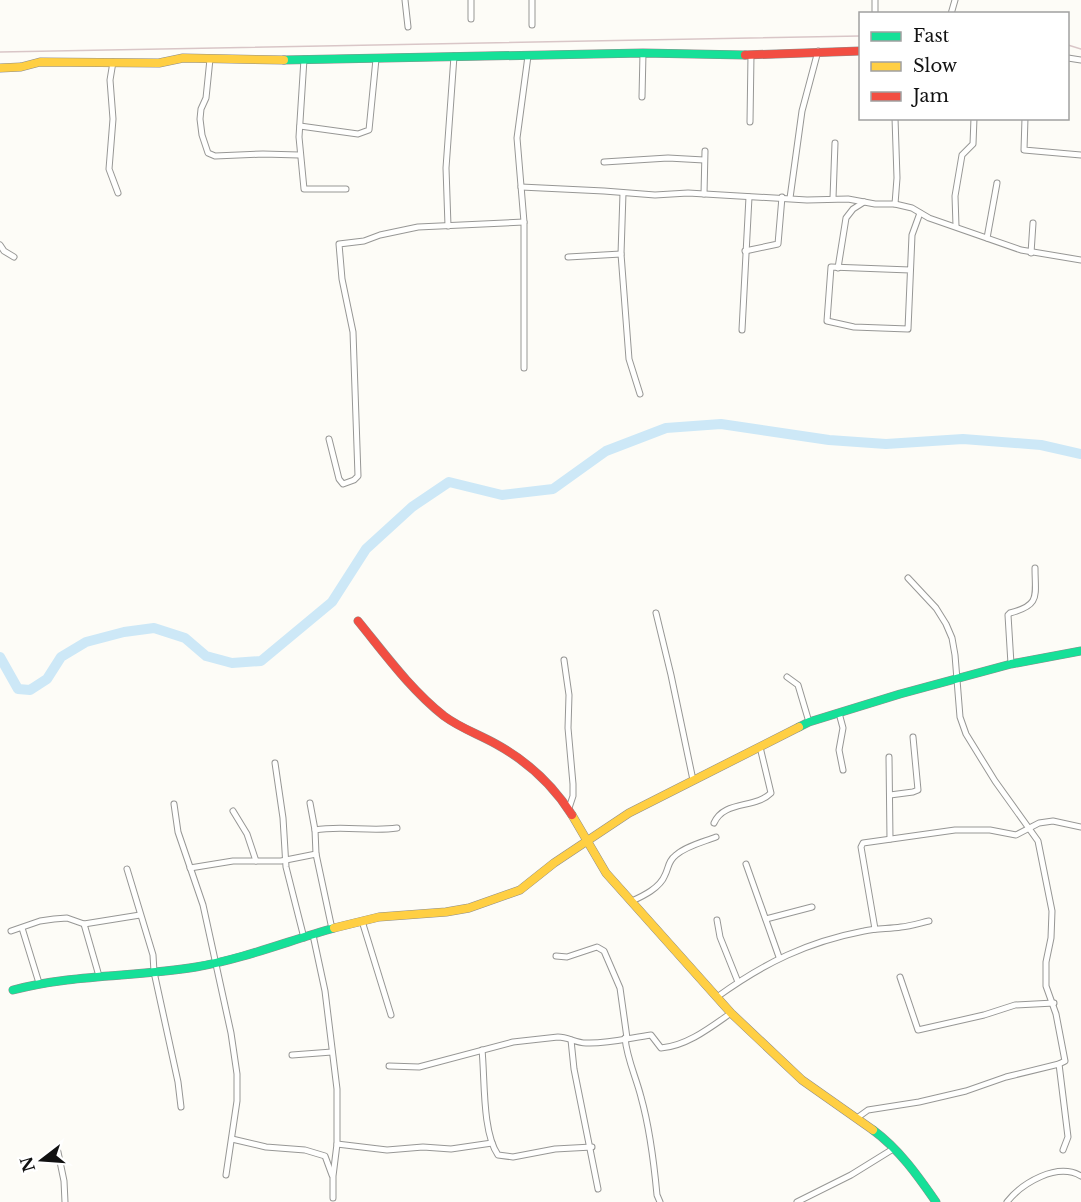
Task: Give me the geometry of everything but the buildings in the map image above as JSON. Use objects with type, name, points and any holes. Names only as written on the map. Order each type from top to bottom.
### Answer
[{"type":"street","points":[[405,0],[408,27]]},
{"type":"street","points":[[471,0],[471,19]]},
{"type":"street","points":[[532,0],[532,25]]},
{"type":"street","points":[[790,198],[802,111],[818,51]]},
{"type":"street","points":[[0,68],[21,67],[40,62],[159,63],[183,58],[304,59],[643,53],[751,55],[859,51]]},
{"type":"street","points":[[642,97],[643,53]]},
{"type":"street","points":[[750,122],[751,55]]},
{"type":"street","points":[[448,226],[446,168],[454,56]]},
{"type":"street","points":[[524,368],[524,222],[517,138],[528,56]]},
{"type":"street","points":[[210,58],[206,98],[200,119],[208,153],[215,156],[299,155]]},
{"type":"street","points":[[300,126],[358,134],[369,130],[376,58]]},
{"type":"street","points":[[304,59],[299,155],[304,189],[346,189]]},
{"type":"street","points":[[113,62],[110,80],[113,119],[109,169],[118,193]]},
{"type":"street","points":[[895,204],[896,120]]},
{"type":"street","points":[[957,226],[956,188],[962,155],[973,144],[974,120]]},
{"type":"street","points":[[1025,120],[1024,150],[1081,155]]},
{"type":"street","points":[[833,198],[835,143]]},
{"type":"street","points":[[704,194],[705,151]]},
{"type":"street","points":[[604,162],[668,158],[704,160]]},
{"type":"street","points":[[987,238],[997,183]]},
{"type":"street","points":[[522,187],[655,195],[704,194],[833,198],[895,204],[912,208],[920,213],[1031,253],[1081,260]]},
{"type":"street","points":[[623,193],[621,254],[629,358],[640,394]]},
{"type":"street","points":[[742,330],[749,196]]},
{"type":"street","points":[[745,251],[778,244],[782,197]]},
{"type":"street","points":[[838,268],[846,218],[853,208],[864,202]]},
{"type":"street","points":[[910,270],[831,267],[827,321],[854,327],[908,329],[912,235],[920,213]]},
{"type":"street","points":[[329,439],[339,479],[343,484],[348,483],[358,476],[358,440],[353,332],[342,279],[339,244],[364,242],[380,235],[418,227],[524,222]]},
{"type":"street","points":[[1031,253],[1033,223]]},
{"type":"street","points":[[0,245],[14,258]]},
{"type":"street","points":[[568,257],[621,254]]},
{"type":"street","points":[[1011,664],[1008,615],[1026,609],[1033,601],[1035,568]]},
{"type":"street","points":[[857,1119],[868,1110],[938,1097],[1065,1061],[1054,1003],[1046,986],[1046,962],[1052,926],[1050,898],[1038,841],[995,781],[966,734],[960,717],[952,638],[936,608],[908,578]]},
{"type":"street","points":[[656,613],[693,780]]},
{"type":"street","points":[[358,621],[409,684],[441,713],[462,729],[497,744],[521,759],[547,783],[569,808],[606,873],[731,1013],[802,1080],[885,1139],[913,1169],[936,1202]]},
{"type":"street","points":[[13,990],[39,983],[154,972],[216,962],[259,952],[362,921],[391,915],[446,912],[469,908],[520,890],[554,863],[629,813],[809,722],[1011,664],[1081,651]]},
{"type":"street","points":[[564,660],[569,695],[568,728],[573,784],[573,796],[569,808]]},
{"type":"street","points":[[787,677],[798,685],[809,722]]},
{"type":"street","points":[[839,713],[843,728],[839,750],[843,770]]},
{"type":"street","points":[[890,795],[918,790],[913,737]]},
{"type":"street","points":[[714,823],[723,811],[755,802],[771,793],[760,747]]},
{"type":"street","points":[[889,757],[890,839]]},
{"type":"street","points":[[275,763],[284,818],[286,860],[304,938]]},
{"type":"street","points":[[310,803],[315,830],[316,854],[332,929]]},
{"type":"street","points":[[174,804],[178,832],[203,905],[231,1032],[237,1074],[237,1101],[226,1175]]},
{"type":"street","points":[[233,812],[247,834],[256,861]]},
{"type":"street","points":[[875,929],[861,847],[863,843],[955,830],[990,830],[1016,835],[1039,823],[1053,822],[1081,827]]},
{"type":"street","points":[[315,830],[397,828]]},
{"type":"street","points":[[632,901],[662,882],[669,862],[677,854],[716,837]]},
{"type":"street","points":[[190,868],[233,861],[286,860],[316,854]]},
{"type":"street","points":[[746,864],[779,957]]},
{"type":"street","points":[[127,869],[153,956],[154,972],[178,1082],[181,1107]]},
{"type":"street","points":[[766,918],[812,908]]},
{"type":"street","points":[[11,931],[40,921],[54,919],[67,918],[84,924],[140,915]]},
{"type":"street","points":[[717,920],[720,937],[738,982]]},
{"type":"street","points":[[362,921],[391,1015]]},
{"type":"street","points":[[717,997],[779,957],[823,941],[875,929],[900,928],[929,921]]},
{"type":"street","points":[[84,924],[99,976]]},
{"type":"street","points":[[22,928],[39,983]]},
{"type":"street","points":[[313,935],[325,991],[337,1089],[337,1144],[333,1198]]},
{"type":"street","points":[[556,956],[567,957],[597,947],[604,951],[620,988],[627,1056],[641,1096],[660,1202]]},
{"type":"street","points":[[900,977],[918,1030],[984,1015],[1015,1005],[1054,1003]]},
{"type":"street","points":[[389,1066],[419,1067],[513,1042],[564,1037],[582,1043],[593,1043],[651,1035],[661,1048],[667,1048],[699,1034],[731,1013]]},
{"type":"street","points":[[571,1040],[574,1069],[592,1147],[598,1189]]},
{"type":"street","points":[[482,1050],[486,1108],[492,1143],[498,1155],[513,1157],[555,1149],[592,1147]]},
{"type":"street","points":[[292,1055],[332,1052]]},
{"type":"street","points":[[1059,1064],[1068,1137],[1063,1150]]},
{"type":"street","points":[[232,1138],[266,1148],[305,1150],[325,1156],[333,1176]]},
{"type":"street","points":[[337,1144],[387,1150],[423,1147],[451,1149],[492,1143]]},
{"type":"street","points":[[797,1202],[860,1170],[893,1149]]},
{"type":"street","points":[[58,1152],[64,1181],[65,1202]]},
{"type":"street","points":[[1007,1202],[1023,1186],[1052,1172],[1081,1176]]},
{"type":"waterway","points":[[0,657],[18,689],[30,690],[47,679],[61,657],[86,642],[124,632],[154,628],[185,638],[206,656],[232,663],[261,661],[332,602],[366,549],[412,507],[449,482],[502,495],[553,489],[606,451],[666,428],[721,424],[829,440],[886,444],[963,439],[1041,445],[1081,454]]},
{"type":"railway","points":[[0,52],[859,36]]},
{"type":"railway","points":[[1069,45],[1081,49]]},
{"type":"traffic: fast","points":[[284,60],[643,53],[745,55]]},
{"type":"traffic: fast","points":[[799,727],[900,694],[1011,664],[1081,651]]},
{"type":"traffic: fast","points":[[13,990],[81,978],[151,973],[214,964],[334,928]]},
{"type":"traffic: fast","points":[[873,1130],[900,1154],[936,1202]]},
{"type":"traffic: slow","points":[[0,68],[21,67],[40,62],[159,63],[183,58],[284,60]]},
{"type":"traffic: slow","points":[[334,928],[379,917],[469,908],[520,890],[554,863],[629,813],[799,727]]},
{"type":"traffic: slow","points":[[572,815],[606,873],[731,1013],[802,1080],[873,1130]]},
{"type":"traffic: jam","points":[[745,55],[859,51]]},
{"type":"traffic: jam","points":[[358,621],[398,671],[432,706],[450,720],[496,744],[529,766],[548,784],[572,815]]}]
